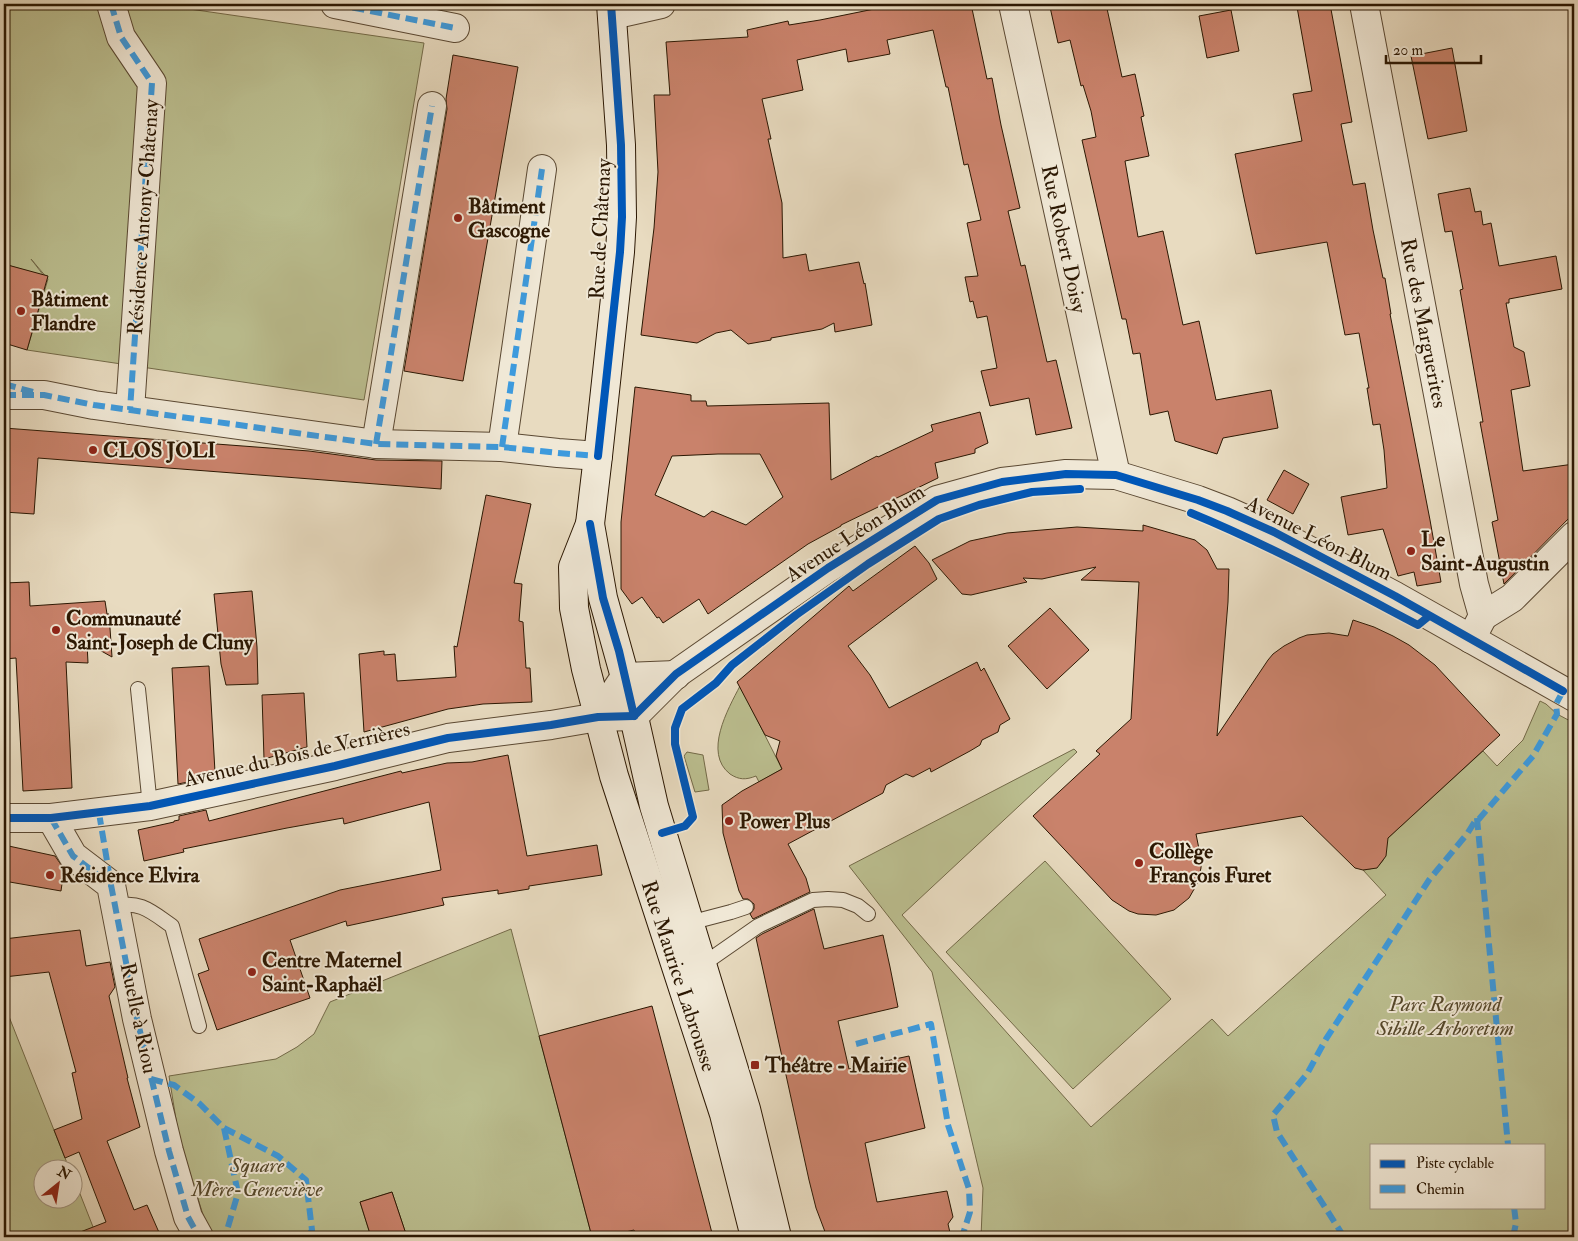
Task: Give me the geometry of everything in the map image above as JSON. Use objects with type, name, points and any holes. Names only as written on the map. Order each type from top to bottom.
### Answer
[{"type":"street","name":"Résidence Antony-Châtenay","points":[[111,4],[122,37],[152,83],[130,410]]},
{"type":"street","points":[[335,4],[455,28]]},
{"type":"street","points":[[611,9],[661,4]]},
{"type":"street","name":"Rue Robert Doisy","points":[[1012,4],[1116,475]]},
{"type":"street","name":"Rue des Marguerites","points":[[1364,4],[1474,584],[1477,628]]},
{"type":"street","name":"Rue de Châtenay","points":[[598,716],[586,669],[574,608],[573,567],[590,524],[620,252],[622,218],[621,145],[611,9]]},
{"type":"street","points":[[376,444],[432,106]]},
{"type":"street","points":[[502,447],[542,169]]},
{"type":"street","points":[[4,384],[44,395],[94,405],[376,444],[502,447],[598,456]]},
{"type":"street","points":[[4,395],[44,395]]},
{"type":"street","name":"Avenue Léon Blum","points":[[634,716],[676,675],[828,568],[937,500],[1002,482],[1066,474],[1116,475],[1198,500],[1274,532],[1395,596],[1477,628],[1574,697]]},
{"type":"street","name":"Rue de Châtenay","points":[[590,524],[603,598],[634,716]]},
{"type":"street","points":[[1477,628],[1512,598],[1574,536]]},
{"type":"street","points":[[598,716],[625,677],[676,675]]},
{"type":"street","name":"Avenue du Bois de Verrières","points":[[4,818],[51,818],[150,806],[335,766],[448,738],[551,725],[598,716],[634,716]]},
{"type":"street","name":"Rue Maurice Labrousse","points":[[598,716],[614,776],[724,1114],[755,1237]]},
{"type":"street","name":"Rue Maurice Labrousse","points":[[634,716],[654,806],[746,1109],[777,1237]]},
{"type":"street","name":"Ruelle à Riou","points":[[51,818],[73,856],[111,885],[137,1019],[169,1151],[188,1217],[199,1237]]},
{"type":"lane","points":[[138,689],[150,806]]},
{"type":"lane","points":[[702,965],[758,926],[813,900],[843,900],[858,906],[868,914]]},
{"type":"lane","points":[[116,907],[126,903],[143,906],[172,926],[199,1026]]},
{"type":"lane","points":[[689,923],[746,907]]},
{"type":"green space","points":[[4,4],[155,4],[424,43],[364,400],[27,350],[48,279],[31,259],[44,276],[4,264]]},
{"type":"green space","points":[[740,686],[782,769],[759,782],[756,776],[743,779],[730,774],[722,765],[718,755],[718,743],[724,718]]},
{"type":"green space","name":"Parc Raymond Sibille Arboretum","points":[[1540,701],[1557,714],[1574,723],[1574,1237],[981,1237],[983,1188],[932,972],[849,866],[1074,749],[1077,752],[902,915],[1091,1127],[1212,1019],[1228,1036],[1386,895],[1363,870],[1380,865],[1384,857],[1386,840],[1483,751],[1497,766],[1523,740]]},
{"type":"green space","points":[[687,752],[703,755],[709,790],[695,792],[684,756]]},
{"type":"green space","points":[[1045,861],[1171,999],[1073,1089],[946,952]]},
{"type":"green space","name":"Square Mère-Geneviève","points":[[511,929],[592,1237],[407,1237],[392,1192],[360,1202],[371,1237],[210,1237],[179,1138],[169,1076],[276,1059],[297,1047],[314,1034],[330,1002]]},
{"type":"green space","points":[[4,1004],[65,1158],[32,1158],[32,1208],[82,1208],[82,1199],[97,1237],[4,1237]]},
{"type":"building","points":[[884,4],[971,4],[987,79],[992,78],[1020,208],[1008,211],[1021,266],[1025,265],[1047,362],[1056,360],[1072,428],[1036,435],[1029,398],[990,406],[981,371],[997,368],[987,316],[977,318],[973,301],[970,302],[965,277],[978,276],[967,223],[981,220],[968,164],[964,165],[948,87],[946,87],[933,30],[887,40],[890,54],[848,62],[846,49],[797,60],[803,90],[762,99],[771,139],[768,139],[782,203],[783,258],[806,254],[809,271],[859,262],[865,283],[872,325],[835,332],[834,323],[822,329],[748,344],[731,330],[716,333],[697,343],[641,335],[654,228],[658,172],[654,95],[670,95],[666,42],[748,37],[747,30],[788,21],[789,25],[820,20],[884,7]]},
{"type":"building","points":[[1065,4],[1106,4],[1122,77],[1135,74],[1144,116],[1141,117],[1149,156],[1125,161],[1138,237],[1163,231],[1183,325],[1199,321],[1216,400],[1271,390],[1278,428],[1223,438],[1217,454],[1175,441],[1168,411],[1150,415],[1140,353],[1133,354],[1126,319],[1122,319],[1082,140],[1096,137],[1091,111],[1083,85],[1081,86],[1070,40],[1058,43],[1050,7]]},
{"type":"building","points":[[1330,4],[1352,122],[1341,124],[1353,185],[1365,183],[1383,278],[1385,278],[1390,314],[1441,582],[1417,586],[1414,572],[1398,576],[1383,529],[1348,535],[1341,497],[1387,488],[1380,424],[1373,425],[1367,388],[1369,388],[1359,333],[1345,335],[1327,242],[1256,254],[1235,154],[1302,141],[1293,94],[1312,91],[1297,7]]},
{"type":"building","points":[[1231,10],[1239,51],[1207,58],[1199,16]]},
{"type":"building","points":[[1452,48],[1467,131],[1428,139],[1411,56]]},
{"type":"building","name":"Bâtiment Gascogne","points":[[453,55],[518,67],[463,381],[404,371],[447,109],[446,99]]},
{"type":"building","points":[[1470,188],[1475,212],[1481,211],[1483,225],[1491,223],[1499,266],[1556,256],[1562,289],[1509,299],[1509,303],[1506,303],[1514,347],[1524,352],[1530,386],[1511,390],[1523,471],[1574,464],[1574,513],[1504,584],[1492,522],[1498,520],[1480,422],[1483,422],[1460,290],[1463,289],[1452,231],[1445,232],[1438,194]]},
{"type":"building","name":"Bâtiment Flandre","points":[[4,264],[48,276],[27,350],[4,343]]},
{"type":"building","points":[[635,387],[691,395],[691,401],[706,401],[707,406],[829,403],[831,480],[877,456],[933,431],[931,425],[980,412],[988,443],[975,449],[975,453],[935,463],[938,478],[841,525],[808,544],[708,614],[699,599],[663,623],[659,617],[657,618],[642,597],[632,604],[621,589],[621,522]],"holes":[[[760,454],[783,497],[746,525],[712,511],[704,517],[655,495],[672,456]]]},
{"type":"building","points":[[4,428],[309,451],[376,460],[442,461],[441,489],[38,458],[34,514],[4,512]]},
{"type":"building","points":[[1284,470],[1309,484],[1293,514],[1267,500]]},
{"type":"building","points":[[486,495],[531,504],[514,583],[522,584],[519,621],[523,622],[526,668],[530,668],[532,702],[483,704],[448,709],[364,732],[359,654],[384,651],[384,655],[395,654],[397,681],[456,677],[454,646],[457,647]]},
{"type":"building","points":[[1143,525],[1195,540],[1207,550],[1217,569],[1229,569],[1217,736],[1273,654],[1284,646],[1307,635],[1329,633],[1348,636],[1353,620],[1393,636],[1409,645],[1435,665],[1500,735],[1388,838],[1386,856],[1377,868],[1363,870],[1355,868],[1302,816],[1196,834],[1201,868],[1197,884],[1189,898],[1174,910],[1156,915],[1138,914],[1129,911],[1112,900],[1033,816],[1100,754],[1096,751],[1131,719],[1139,582],[1081,580],[1096,567],[1042,579],[1023,578],[1027,582],[971,595],[962,594],[932,560],[970,541],[1007,533],[1077,527],[1143,531]]},
{"type":"building","points":[[915,546],[929,563],[937,579],[848,646],[870,675],[889,708],[977,662],[981,671],[984,668],[1010,719],[1000,725],[998,732],[982,740],[980,745],[970,751],[931,772],[930,768],[913,777],[906,774],[886,785],[883,793],[788,844],[806,878],[810,892],[753,919],[750,914],[754,909],[754,904],[748,899],[743,899],[739,891],[728,852],[723,833],[722,805],[742,791],[782,769],[776,756],[780,741],[765,735],[737,682],[849,586],[853,591]]},
{"type":"building","points":[[29,582],[30,606],[105,601],[107,614],[109,614],[112,657],[87,643],[88,663],[66,662],[72,788],[23,791],[16,658],[4,659],[4,583]]},
{"type":"building","points":[[252,591],[258,684],[226,685],[221,664],[214,594]]},
{"type":"building","points":[[1050,608],[1089,650],[1047,689],[1008,646]]},
{"type":"building","points":[[209,666],[215,772],[197,777],[198,780],[178,784],[172,668]]},
{"type":"building","points":[[304,693],[307,747],[264,759],[262,695]]},
{"type":"building","points":[[508,755],[527,856],[597,845],[602,875],[529,886],[529,889],[498,894],[498,890],[442,898],[444,905],[347,926],[346,921],[290,940],[310,998],[217,1030],[198,974],[209,970],[199,939],[340,890],[441,870],[429,802],[344,824],[343,818],[287,828],[183,849],[184,852],[144,861],[138,830],[174,822],[179,820],[179,816],[206,810],[209,821],[401,771],[402,773],[447,763],[472,762]]},
{"type":"building","points":[[4,845],[55,856],[64,869],[61,891],[4,881]]},
{"type":"building","points":[[814,909],[824,949],[883,935],[898,1007],[838,1021],[849,1069],[909,1056],[925,1128],[865,1143],[877,1202],[947,1191],[953,1217],[948,1224],[951,1237],[827,1237],[816,1208],[809,1180],[756,938]]},
{"type":"building","points":[[80,930],[86,966],[110,962],[115,987],[109,996],[140,1127],[107,1141],[134,1210],[147,1205],[161,1237],[70,1237],[106,1222],[79,1152],[65,1158],[54,1130],[82,1119],[72,1073],[76,1072],[49,972],[4,977],[4,939]]},
{"type":"building","points":[[652,1006],[713,1237],[636,1237],[634,1230],[605,1237],[592,1237],[539,1036]]},
{"type":"building","points":[[392,1192],[407,1237],[371,1237],[360,1202]]},
{"type":"marked path","points":[[111,4],[121,37],[152,83],[130,410]]},
{"type":"marked path","points":[[335,4],[455,28]]},
{"type":"marked path","points":[[376,444],[432,106]]},
{"type":"marked path","points":[[502,447],[542,169]]},
{"type":"marked path","points":[[4,384],[33,392]]},
{"type":"marked path","points":[[4,395],[44,395],[94,405],[376,444],[502,447],[598,456]]},
{"type":"marked path","points":[[1344,1237],[1277,1132],[1273,1115],[1307,1074],[1326,1039],[1429,880],[1467,834],[1477,818],[1479,819],[1533,756],[1557,714],[1556,704],[1563,691]]},
{"type":"marked path","points":[[99,813],[137,1019],[169,1151],[188,1217],[199,1237]]},
{"type":"marked path","points":[[51,818],[73,856],[111,885]]},
{"type":"marked path","points":[[1477,818],[1508,1144]]},
{"type":"marked path","points":[[856,1044],[931,1024],[948,1125],[969,1189],[970,1212],[962,1237]]},
{"type":"marked path","points":[[151,1079],[174,1085],[200,1104],[224,1128],[238,1193],[225,1237]]},
{"type":"marked path","points":[[224,1128],[278,1156],[306,1180],[312,1230],[308,1237]]},
{"type":"marked path","points":[[1513,1237],[1516,1223],[1514,1208]]},
{"type":"cycle path","points":[[598,456],[620,252],[622,217],[621,145],[611,4]]},
{"type":"cycle path","points":[[634,716],[676,674],[828,568],[937,500],[1002,482],[1066,474],[1116,475],[1198,500],[1227,511],[1274,532],[1395,596],[1563,691]]},
{"type":"cycle path","points":[[662,833],[685,826],[693,817],[675,744],[675,728],[682,709],[716,683],[732,665],[796,615],[868,564],[939,519],[979,505],[1032,492],[1080,489]]},
{"type":"cycle path","points":[[1191,513],[1278,552],[1418,625],[1429,616]]},
{"type":"cycle path","points":[[590,524],[603,598],[619,651],[634,716]]},
{"type":"cycle path","points":[[4,818],[51,818],[150,806],[335,766],[448,738],[598,717],[634,716]]},
{"type":"place","name":"Bâtiment Gascogne","points":[[458,218]]},
{"type":"place","name":"Bâtiment Flandre","points":[[21,311]]},
{"type":"place","name":"CLOS JOLI","points":[[93,450]]},
{"type":"place","name":"Le Saint-Augustin","points":[[1411,551]]},
{"type":"place","name":"Communauté Saint-Joseph de Cluny","points":[[56,630]]},
{"type":"place","name":"Power Plus","points":[[729,821]]},
{"type":"place","name":"Collège François Furet","points":[[1139,863]]},
{"type":"place","name":"Résidence Elvira","points":[[50,875]]},
{"type":"place","name":"Centre Maternel Saint-Raphaël","points":[[252,972]]},
{"type":"place","name":"Théâtre - Mairie","points":[[755,1065]]}]
